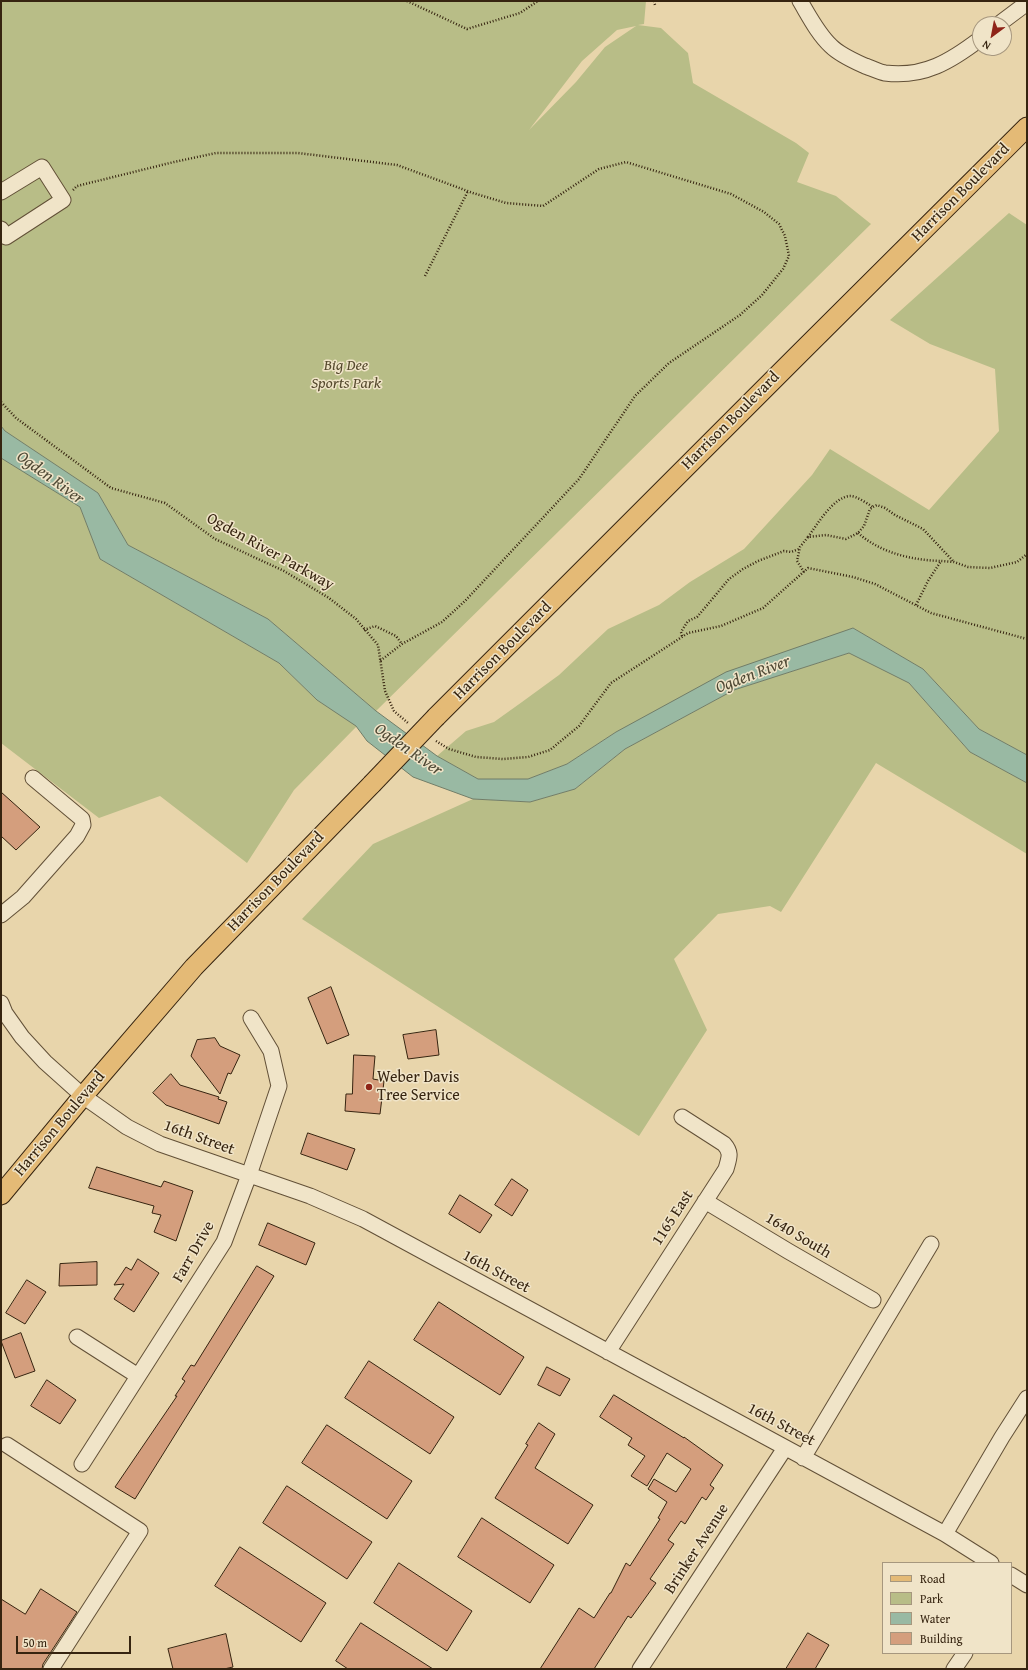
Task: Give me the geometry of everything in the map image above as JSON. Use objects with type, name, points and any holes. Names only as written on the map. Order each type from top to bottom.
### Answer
[{"type":"main road","name":"Harrison Boulevard","points":[[1,1195],[83,1096],[216,942],[436,717],[1027,127]]},
{"type":"street","points":[[800,1],[824,40],[832,48],[856,62],[884,73],[910,74],[938,67],[972,45]]},
{"type":"street","points":[[1010,16],[1027,3]]},
{"type":"street","points":[[1,192],[42,167],[63,200],[6,237],[1,229]]},
{"type":"street","points":[[1,915],[23,896],[77,836],[83,825],[82,819],[33,778]]},
{"type":"street","name":"16th Street","points":[[1,1003],[5,1013],[22,1038],[45,1062],[83,1096],[127,1127],[160,1144],[310,1196],[363,1219],[945,1534],[989,1562]]},
{"type":"street","name":"Farr Drive","points":[[82,1464],[224,1242],[249,1175],[279,1086],[271,1051],[251,1018]]},
{"type":"street","name":"1165 East","points":[[608,1352],[726,1169],[730,1156],[729,1149],[724,1144],[682,1117]]},
{"type":"street","name":"1640 South","points":[[706,1201],[873,1300]]},
{"type":"street","points":[[803,1458],[931,1244]]},
{"type":"street","points":[[77,1337],[138,1376]]},
{"type":"street","points":[[945,1534],[1002,1437],[1027,1398]]},
{"type":"street","points":[[7,1445],[140,1531],[51,1669]]},
{"type":"street","name":"Brinker Avenue","points":[[640,1669],[785,1448]]},
{"type":"street","points":[[1012,1578],[1027,1585]]},
{"type":"street","points":[[954,1669],[964,1654]]},
{"type":"path","points":[[407,1],[467,29],[520,13],[538,1]]},
{"type":"path","points":[[654,1],[655,5]]},
{"type":"path","points":[[63,200],[77,186],[216,153],[298,153],[397,164],[468,191],[506,203],[543,206],[599,169],[626,162],[731,194],[764,212],[779,224],[785,236],[789,256],[783,269],[762,295],[740,314],[670,363],[635,396],[579,479],[465,601],[442,622],[402,644],[380,661]]},
{"type":"path","points":[[425,276],[468,191]]},
{"type":"path","name":"Ogden River Parkway","points":[[1,402],[16,418],[112,488],[165,503],[215,539],[284,571],[329,598],[356,619],[378,645],[385,691],[394,711],[412,727]]},
{"type":"path","points":[[804,572],[797,561],[800,549],[833,504],[843,498],[851,496],[873,506],[877,505],[885,508],[895,515],[923,529],[954,562]]},
{"type":"path","points":[[808,537],[826,535],[846,539],[858,533],[864,526],[873,506]]},
{"type":"path","points":[[858,533],[867,541],[897,555],[922,561],[954,562],[968,567],[990,568],[1017,562],[1027,554]]},
{"type":"path","points":[[682,636],[681,632],[688,621],[696,617],[730,579],[743,569],[778,553],[800,549]]},
{"type":"path","points":[[916,605],[928,581],[941,561]]},
{"type":"path","points":[[431,738],[449,749],[476,757],[503,759],[528,756],[550,750],[579,726],[611,683],[688,633],[721,626],[763,608],[808,568],[853,577],[875,584],[931,613],[1027,639]]},
{"type":"path","points":[[364,630],[375,626],[396,636],[402,644]]},
{"type":"green space","name":"Big Dee Sports Park","points":[[1,1],[646,1],[644,24],[638,25],[661,28],[688,53],[693,83],[796,143],[809,153],[797,182],[836,196],[871,224],[376,711],[268,619],[128,545],[98,493],[5,431],[1,426]],"holes":[[[636,26],[605,47],[576,82],[529,130],[582,61],[617,30]]]},
{"type":"green space","points":[[1009,213],[1027,225],[1027,755],[979,729],[923,669],[853,628],[616,732],[567,764],[528,779],[478,779],[437,756],[466,731],[494,722],[559,675],[608,629],[659,605],[690,582],[744,549],[812,475],[830,449],[929,510],[999,431],[995,369],[930,344],[890,320]]},
{"type":"green space","points":[[1,458],[80,507],[100,559],[279,663],[317,700],[357,726],[294,790],[247,863],[160,796],[99,818],[1,743]]},
{"type":"green space","points":[[849,653],[909,683],[970,752],[1027,783],[1027,854],[876,763],[781,912],[770,906],[718,914],[674,959],[707,1030],[639,1136],[302,919],[373,844],[473,799],[530,802],[575,789],[625,749],[734,690]]},
{"type":"water","name":"Ogden River","points":[[1,426],[5,431],[98,493],[128,545],[268,619],[376,711],[437,756],[478,779],[528,779],[567,764],[616,732],[726,672],[853,628],[923,669],[979,729],[1027,755],[1027,783],[970,752],[909,683],[849,653],[734,690],[625,749],[575,789],[530,802],[473,799],[413,777],[367,741],[356,726],[317,700],[279,663],[100,559],[80,507],[1,458]]},
{"type":"building","points":[[1,792],[40,827],[16,850],[1,836]]},
{"type":"building","points":[[331,987],[349,1035],[327,1044],[308,998]]},
{"type":"building","points":[[436,1030],[439,1055],[408,1059],[403,1035]]},
{"type":"building","points":[[215,1038],[220,1046],[240,1055],[231,1074],[228,1073],[220,1094],[191,1056],[197,1040]]},
{"type":"building","name":"Weber Davis Tree Service","points":[[354,1055],[375,1056],[373,1079],[384,1081],[380,1114],[345,1111],[346,1094],[352,1094]]},
{"type":"building","points":[[171,1074],[180,1085],[219,1097],[218,1099],[227,1102],[219,1124],[166,1105],[153,1093]]},
{"type":"building","points":[[308,1133],[355,1149],[347,1170],[301,1154]]},
{"type":"building","points":[[97,1167],[161,1187],[164,1181],[193,1191],[176,1241],[154,1232],[161,1215],[152,1213],[154,1206],[89,1188]]},
{"type":"building","points":[[512,1179],[528,1190],[512,1216],[495,1205]]},
{"type":"building","points":[[460,1195],[492,1215],[480,1233],[449,1214]]},
{"type":"building","points":[[268,1223],[315,1243],[306,1265],[259,1245]]},
{"type":"building","points":[[138,1259],[159,1273],[134,1312],[114,1299],[124,1284],[114,1285],[126,1267],[131,1270]]},
{"type":"building","points":[[97,1262],[97,1285],[59,1286],[60,1264]]},
{"type":"building","points":[[257,1266],[274,1276],[135,1499],[115,1487],[177,1396],[175,1396],[185,1381],[182,1379],[191,1365],[194,1366]]},
{"type":"building","points":[[27,1280],[46,1292],[25,1324],[6,1313]]},
{"type":"building","points":[[439,1302],[524,1357],[500,1395],[414,1340]]},
{"type":"building","points":[[21,1333],[35,1371],[15,1378],[1,1341]]},
{"type":"building","points":[[369,1361],[454,1417],[430,1454],[345,1398]]},
{"type":"building","points":[[547,1367],[570,1379],[560,1396],[538,1385]]},
{"type":"building","points":[[47,1380],[76,1400],[60,1424],[31,1406]]},
{"type":"building","points":[[614,1395],[684,1437],[723,1465],[710,1485],[714,1488],[706,1500],[702,1497],[685,1524],[681,1521],[668,1540],[674,1544],[650,1579],[656,1583],[631,1618],[628,1616],[594,1669],[540,1669],[579,1608],[594,1618],[611,1593],[626,1563],[630,1566],[660,1519],[658,1518],[667,1502],[648,1489],[654,1479],[676,1492],[691,1469],[667,1453],[647,1486],[631,1476],[645,1456],[628,1445],[632,1438],[600,1417]]},
{"type":"building","points":[[539,1423],[555,1434],[535,1468],[593,1505],[568,1544],[495,1498],[528,1445],[526,1444]]},
{"type":"building","points":[[327,1425],[412,1481],[387,1519],[302,1463]]},
{"type":"building","points":[[287,1486],[372,1542],[347,1579],[263,1523]]},
{"type":"building","points":[[482,1518],[554,1565],[530,1603],[458,1557]]},
{"type":"building","points":[[240,1547],[326,1603],[301,1642],[215,1586]]},
{"type":"building","points":[[399,1563],[472,1611],[447,1651],[374,1603]]},
{"type":"building","points":[[41,1589],[77,1612],[43,1664],[42,1669],[1,1669],[1,1599],[25,1614]]},
{"type":"building","points":[[361,1623],[433,1669],[348,1669],[336,1661]]},
{"type":"building","points":[[808,1633],[829,1645],[815,1669],[786,1669]]},
{"type":"building","points":[[226,1634],[233,1667],[224,1669],[173,1669],[168,1649]]},
{"type":"place","name":"Weber Davis Tree Service","points":[[369,1087]]}]
